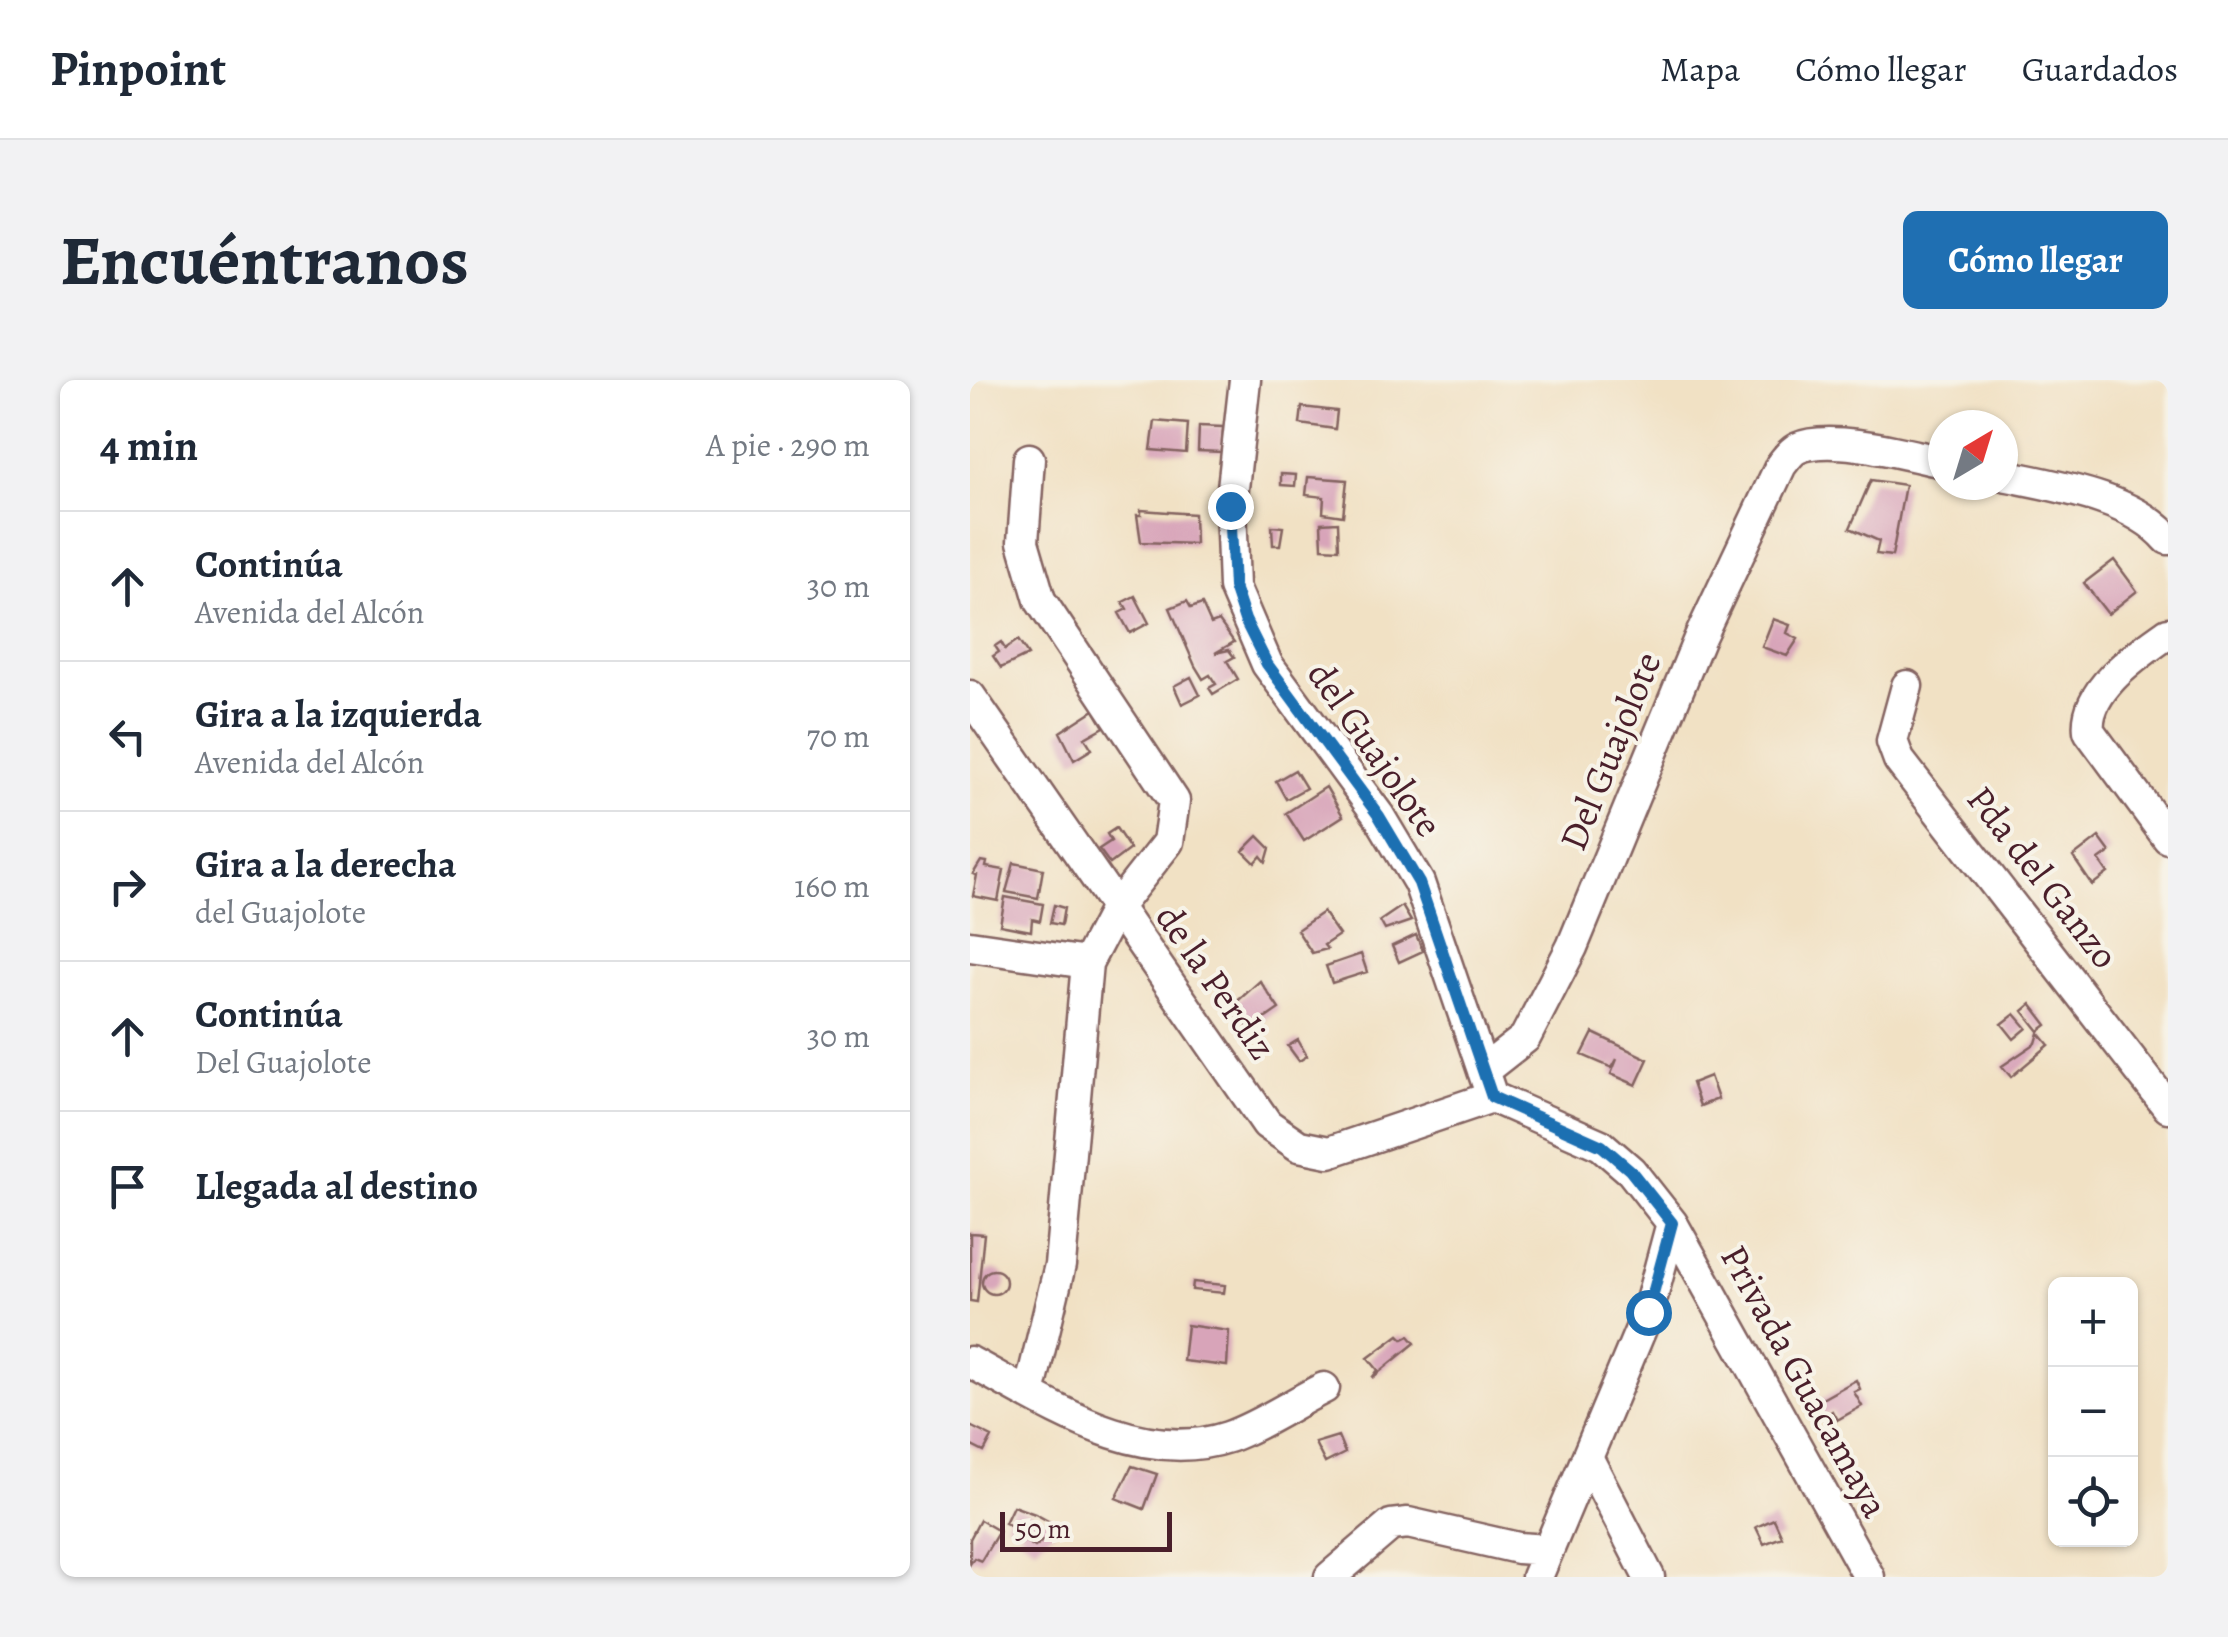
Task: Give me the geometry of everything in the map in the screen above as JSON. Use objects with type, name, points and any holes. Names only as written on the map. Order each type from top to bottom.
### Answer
[{"type":"street","name":"del Guajolote","points":[[1246,380],[1230,548],[1234,587],[1245,620],[1267,664],[1379,816],[1419,883],[1488,1084]]},
{"type":"street","name":"Del Guajolote","points":[[1488,1084],[1526,1038],[1572,947],[1699,639],[1781,465],[1795,449],[1813,444],[1876,448],[1928,459]]},
{"type":"street","name":"de la Perdiz","points":[[1029,460],[1023,542],[1040,600],[1174,801],[1168,842],[1116,908],[1267,1124],[1299,1146],[1329,1152],[1488,1084]]},
{"type":"street","points":[[2018,479],[2129,509],[2152,522],[2168,539]]},
{"type":"street","points":[[2168,633],[2098,692],[2087,713],[2089,731],[2168,838]]},
{"type":"street","name":"Pda del Ganzo","points":[[1906,686],[1892,741],[1898,760],[2006,892],[2168,1107]]},
{"type":"street","points":[[970,696],[1116,908],[1088,963],[1060,1265],[1029,1394]]},
{"type":"street","points":[[970,946],[1088,963]]},
{"type":"street","name":"Privada Guacamaya","points":[[1488,1084],[1602,1146],[1630,1170],[1672,1223],[1868,1577]]},
{"type":"street","points":[[1330,1577],[1391,1525],[1408,1523],[1518,1548],[1543,1563],[1648,1312],[1672,1223]]},
{"type":"street","points":[[970,1362],[1121,1436],[1170,1448],[1228,1437],[1324,1388]]},
{"type":"street","points":[[1588,1459],[1649,1577]]},
{"type":"building","points":[[1302,407],[1337,411],[1335,429],[1300,424]]},
{"type":"building","points":[[1155,421],[1188,424],[1186,453],[1151,450]]},
{"type":"building","points":[[1199,426],[1223,427],[1222,452],[1198,451]]},
{"type":"building","points":[[1281,474],[1296,475],[1295,486],[1281,485]]},
{"type":"building","points":[[1308,477],[1347,480],[1343,516],[1323,513],[1324,497],[1306,495]]},
{"type":"building","points":[[1871,480],[1905,485],[1892,556],[1876,554],[1879,541],[1850,528]]},
{"type":"building","points":[[1141,510],[1194,514],[1195,544],[1141,542],[1137,515],[1141,515]]},
{"type":"building","points":[[1338,522],[1339,549],[1322,548],[1321,523]]},
{"type":"building","points":[[1272,526],[1283,527],[1280,545],[1273,545]]},
{"type":"building","points":[[2114,560],[2137,591],[2108,614],[2084,583]]},
{"type":"building","points":[[1135,596],[1149,623],[1130,633],[1119,613],[1127,609],[1123,602]]},
{"type":"building","points":[[1187,601],[1191,608],[1202,604],[1211,624],[1219,621],[1234,642],[1215,653],[1229,650],[1234,657],[1227,661],[1238,679],[1213,694],[1209,688],[1216,684],[1210,675],[1203,679],[1195,666],[1170,608]]},
{"type":"building","points":[[1773,619],[1790,625],[1787,633],[1798,639],[1787,656],[1762,647]]},
{"type":"building","points":[[1018,640],[1028,655],[1001,668],[993,656],[999,652],[995,646],[1001,642],[1005,649]]},
{"type":"building","points":[[1191,677],[1200,695],[1182,704],[1174,686]]},
{"type":"building","points":[[1094,710],[1104,727],[1085,738],[1092,749],[1074,760],[1060,732]]},
{"type":"building","points":[[1295,770],[1306,788],[1286,799],[1276,781]]},
{"type":"building","points":[[1326,787],[1343,816],[1304,841],[1286,813]]},
{"type":"building","points":[[1116,828],[1130,849],[1110,864],[1099,849],[1111,841],[1107,834]]},
{"type":"building","points":[[1258,836],[1270,848],[1266,862],[1261,856],[1255,863],[1243,851]]},
{"type":"building","points":[[2099,837],[2110,852],[2099,860],[2108,873],[2092,885],[2073,857]]},
{"type":"building","points":[[981,861],[987,862],[986,867],[1004,870],[998,901],[973,896],[977,875],[973,874]]},
{"type":"building","points":[[1014,863],[1043,869],[1038,898],[1006,892]]},
{"type":"building","points":[[1005,897],[1043,904],[1040,921],[1032,919],[1031,931],[1000,925]]},
{"type":"building","points":[[1054,905],[1064,908],[1061,925],[1050,923]]},
{"type":"building","points":[[1402,906],[1411,921],[1385,930],[1380,921]]},
{"type":"building","points":[[1323,912],[1339,935],[1324,945],[1327,949],[1312,953],[1297,930]]},
{"type":"building","points":[[1416,935],[1423,951],[1399,962],[1392,946]]},
{"type":"building","points":[[1361,954],[1367,972],[1332,983],[1326,966]]},
{"type":"building","points":[[1260,981],[1279,1009],[1250,1029],[1242,1018],[1246,1015],[1239,1016],[1232,1006]]},
{"type":"building","points":[[2031,1004],[2047,1025],[2039,1031],[2023,1011]]},
{"type":"building","points":[[2015,1014],[2027,1028],[2014,1039],[2002,1024]]},
{"type":"building","points":[[1593,1033],[1648,1059],[1636,1085],[1611,1074],[1617,1059],[1612,1068],[1582,1055]]},
{"type":"building","points":[[2039,1033],[2049,1045],[2011,1077],[2002,1066],[2036,1043]]},
{"type":"building","points":[[1298,1040],[1307,1056],[1299,1061],[1288,1046]]},
{"type":"building","points":[[1710,1076],[1718,1099],[1700,1106],[1692,1083]]},
{"type":"building","points":[[970,1233],[984,1234],[977,1302],[970,1301]]},
{"type":"building","points":[[994,1270],[1003,1273],[1003,1291],[994,1294],[985,1291],[982,1282],[985,1273]]},
{"type":"building","points":[[1193,1282],[1225,1285],[1224,1293],[1192,1290]]},
{"type":"building","points":[[1187,1325],[1229,1331],[1227,1366],[1183,1361]]},
{"type":"building","points":[[1399,1335],[1403,1339],[1409,1336],[1415,1343],[1372,1378],[1378,1370],[1368,1358]]},
{"type":"building","points":[[1856,1380],[1860,1389],[1854,1392],[1862,1406],[1837,1420],[1832,1411],[1822,1418],[1815,1403]]},
{"type":"building","points":[[970,1426],[992,1437],[984,1452],[970,1445]]},
{"type":"building","points":[[1338,1436],[1345,1453],[1325,1463],[1315,1443]]},
{"type":"building","points":[[1132,1466],[1157,1474],[1144,1509],[1116,1498]]},
{"type":"building","points":[[1013,1506],[1059,1527],[1035,1547],[1019,1537],[1022,1531],[1005,1523]]},
{"type":"building","points":[[1774,1519],[1782,1537],[1764,1544],[1756,1527]]},
{"type":"building","points":[[980,1520],[999,1531],[981,1561],[974,1558],[970,1564],[970,1539]]},
{"type":"route","points":[[1230,506],[1234,587],[1245,620],[1267,664],[1379,816],[1419,883],[1492,1097],[1602,1146],[1630,1170],[1672,1223],[1648,1312]]}]
